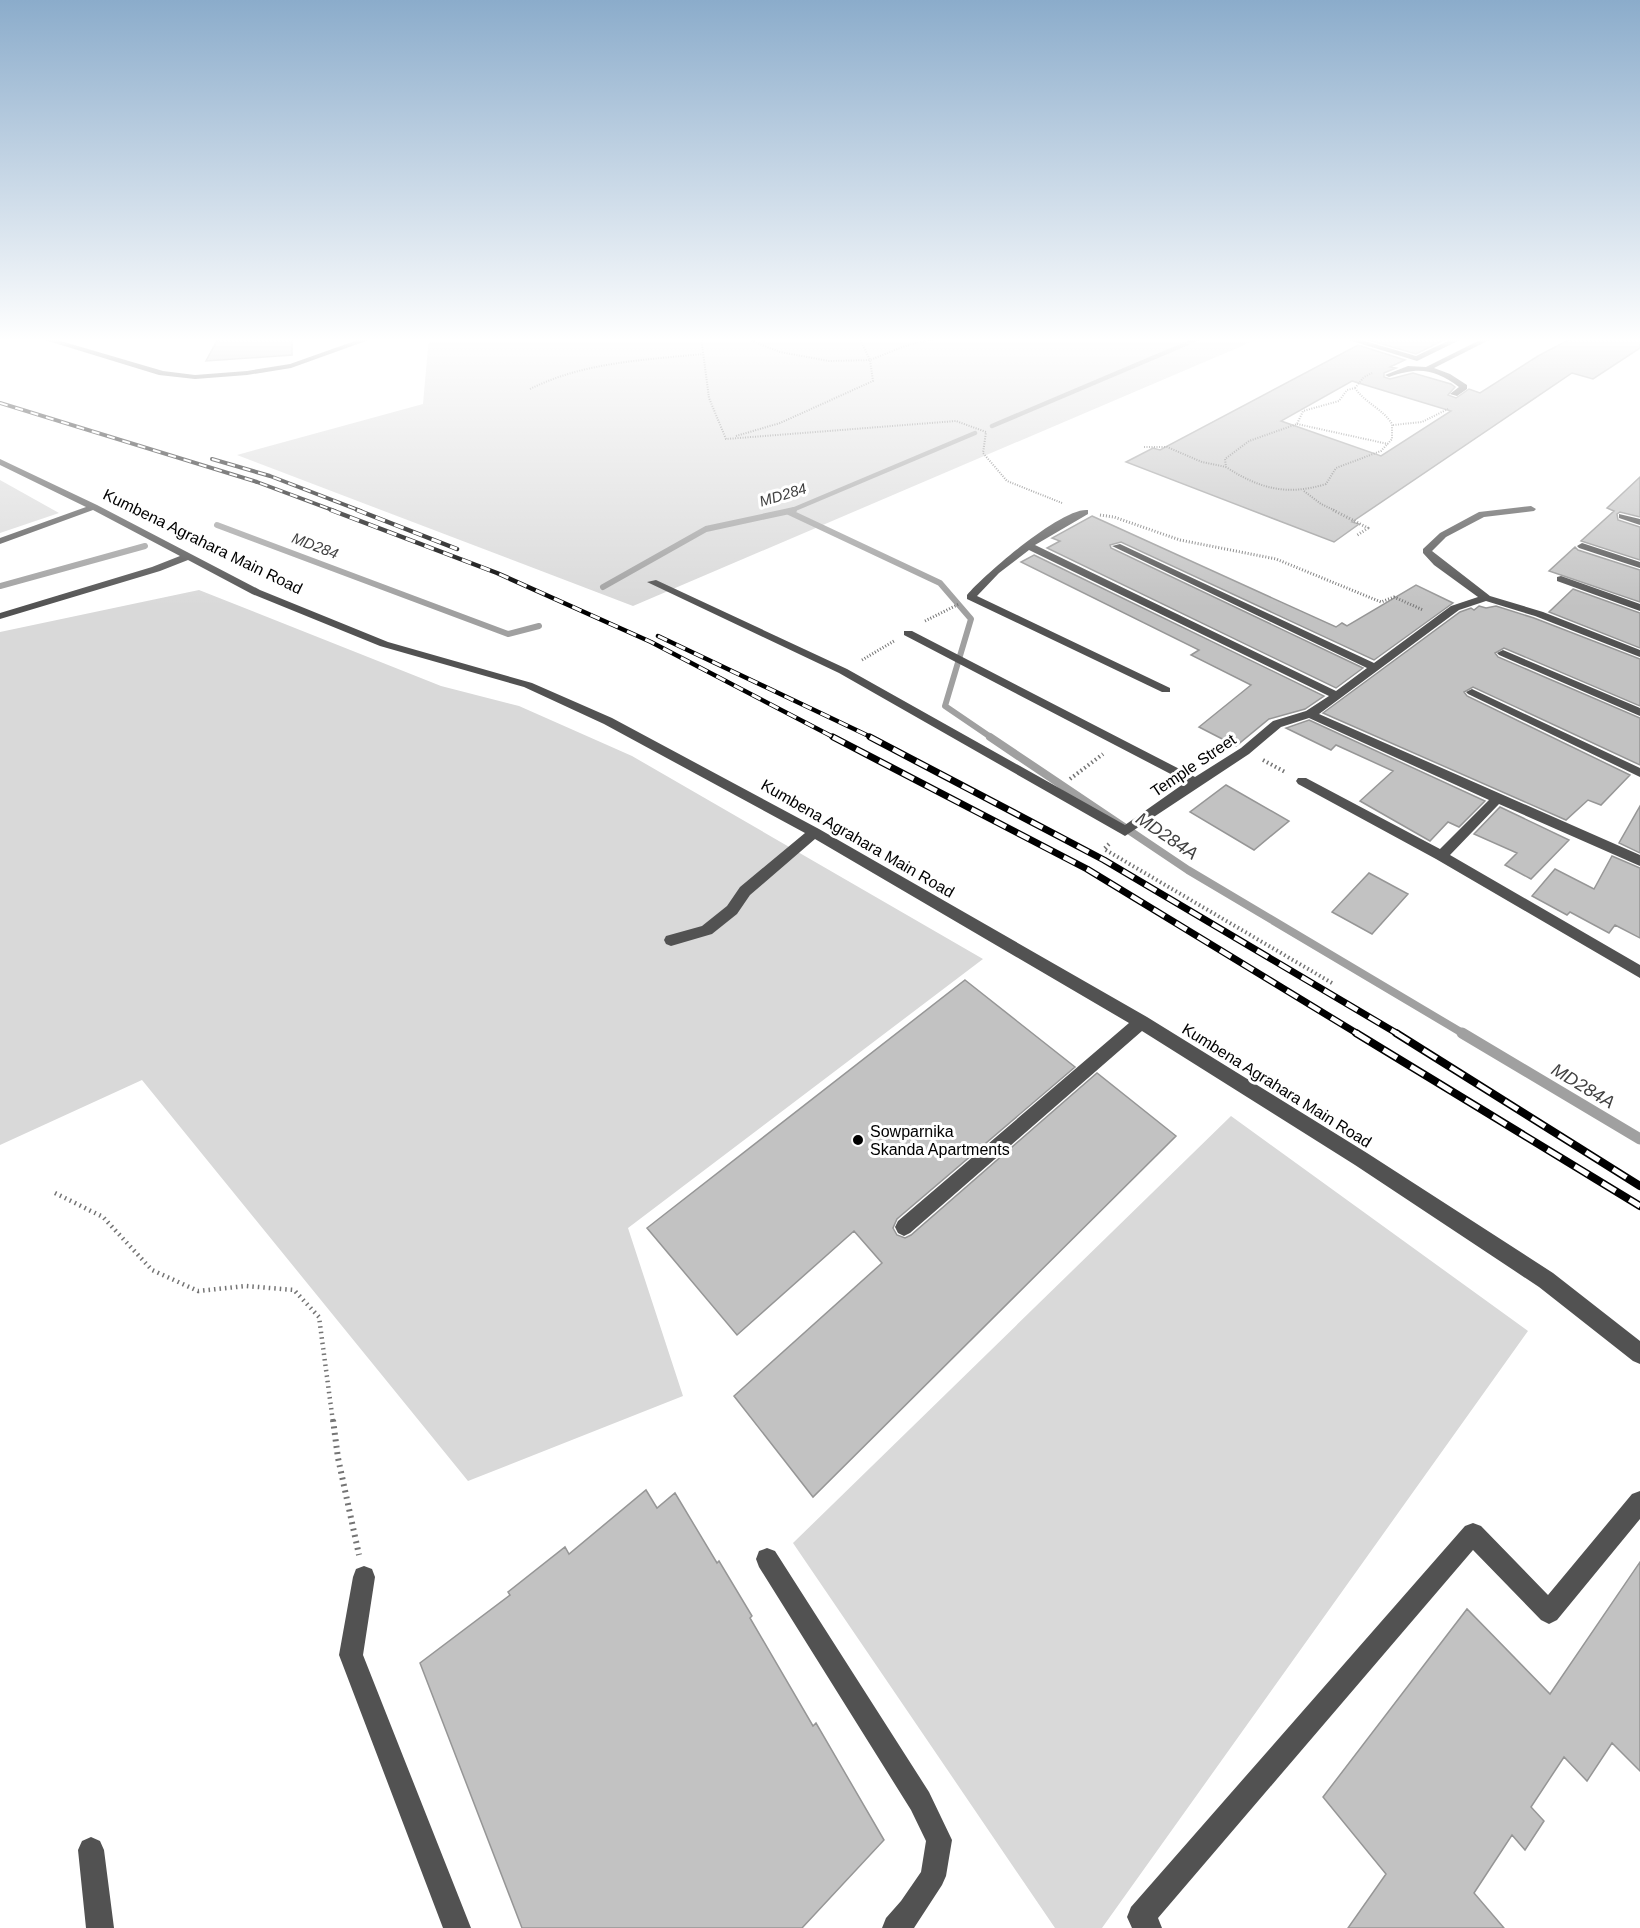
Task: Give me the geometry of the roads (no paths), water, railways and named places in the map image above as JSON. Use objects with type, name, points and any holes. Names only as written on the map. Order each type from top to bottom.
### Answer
[{"type":"street","name":"Kumbena Agrahara Main Road","points":[[0,462],[94,507],[256,592],[384,644],[538,690],[608,721],[814,832],[1141,1022],[1351,1152],[1546,1280],[1640,1354]]},
{"type":"street","points":[[0,541],[94,507]]},
{"type":"street","points":[[1531,509],[1482,514],[1443,534],[1426,551],[1438,563],[1486,598],[1539,614],[1640,654]]},
{"type":"street","points":[[1084,512],[1050,530],[989,575],[971,597],[1166,690]]},
{"type":"street","points":[[1622,516],[1640,522]]},
{"type":"street","points":[[1029,546],[1337,696]]},
{"type":"street","points":[[1117,546],[1374,667]]},
{"type":"street","points":[[1582,546],[1640,565]]},
{"type":"street","points":[[0,616],[156,569],[187,557]]},
{"type":"street","points":[[1561,579],[1640,608]]},
{"type":"street","name":"Temple Street","points":[[652,582],[843,671],[1125,831],[1195,782],[1245,751],[1278,724],[1310,714]]},
{"type":"street","points":[[1310,714],[1455,608],[1486,598]]},
{"type":"street","points":[[908,633],[1195,782]]},
{"type":"street","points":[[1503,652],[1640,712]]},
{"type":"street","points":[[1472,692],[1640,773]]},
{"type":"street","points":[[1310,714],[1640,861]]},
{"type":"street","points":[[1302,781],[1441,856],[1640,972]]},
{"type":"street","points":[[1441,856],[1497,799]]},
{"type":"street","points":[[671,940],[707,930],[732,910],[745,891],[814,832]]},
{"type":"street","points":[[904,1227],[1141,1022]]},
{"type":"street","points":[[1148,1928],[1141,1917],[1473,1534],[1549,1612],[1640,1502]]},
{"type":"street","points":[[767,1559],[920,1801],[939,1840],[933,1876],[911,1911],[896,1928]]},
{"type":"street","points":[[364,1577],[351,1655],[457,1928]]},
{"type":"street","points":[[91,1850],[100,1928]]},
{"type":"waterway","name":"MD284","points":[[791,511],[975,433]]},
{"type":"waterway","name":"MD284","points":[[603,587],[706,529],[791,511]]},
{"type":"waterway","name":"MD284A","points":[[789,512],[940,583],[971,619],[945,706],[992,738]]},
{"type":"waterway","name":"MD284","points":[[217,525],[508,634],[539,626]]},
{"type":"waterway","name":"MD284","points":[[179,536],[183,535]]},
{"type":"waterway","name":"MD284","points":[[0,586],[145,546]]},
{"type":"waterway","name":"MD284A","points":[[990,737],[1188,870],[1464,1034]]},
{"type":"waterway","name":"MD284A","points":[[1462,1033],[1640,1139]]},
{"type":"railway","points":[[78,427],[257,482],[335,511]]},
{"type":"railway","points":[[212,459],[270,476],[361,511]]},
{"type":"railway","points":[[331,510],[497,573],[651,642],[835,738]]},
{"type":"railway","points":[[357,510],[457,549]]},
{"type":"railway","points":[[658,636],[873,738]]},
{"type":"railway","points":[[833,737],[1087,869],[1358,1034]]},
{"type":"railway","points":[[870,737],[1104,860],[1398,1034]]},
{"type":"railway","points":[[1356,1033],[1640,1206]]},
{"type":"railway","points":[[1396,1033],[1640,1186]]},
{"type":"place","name":"Sowparnika Skanda Apartments","points":[[858,1140]]}]
